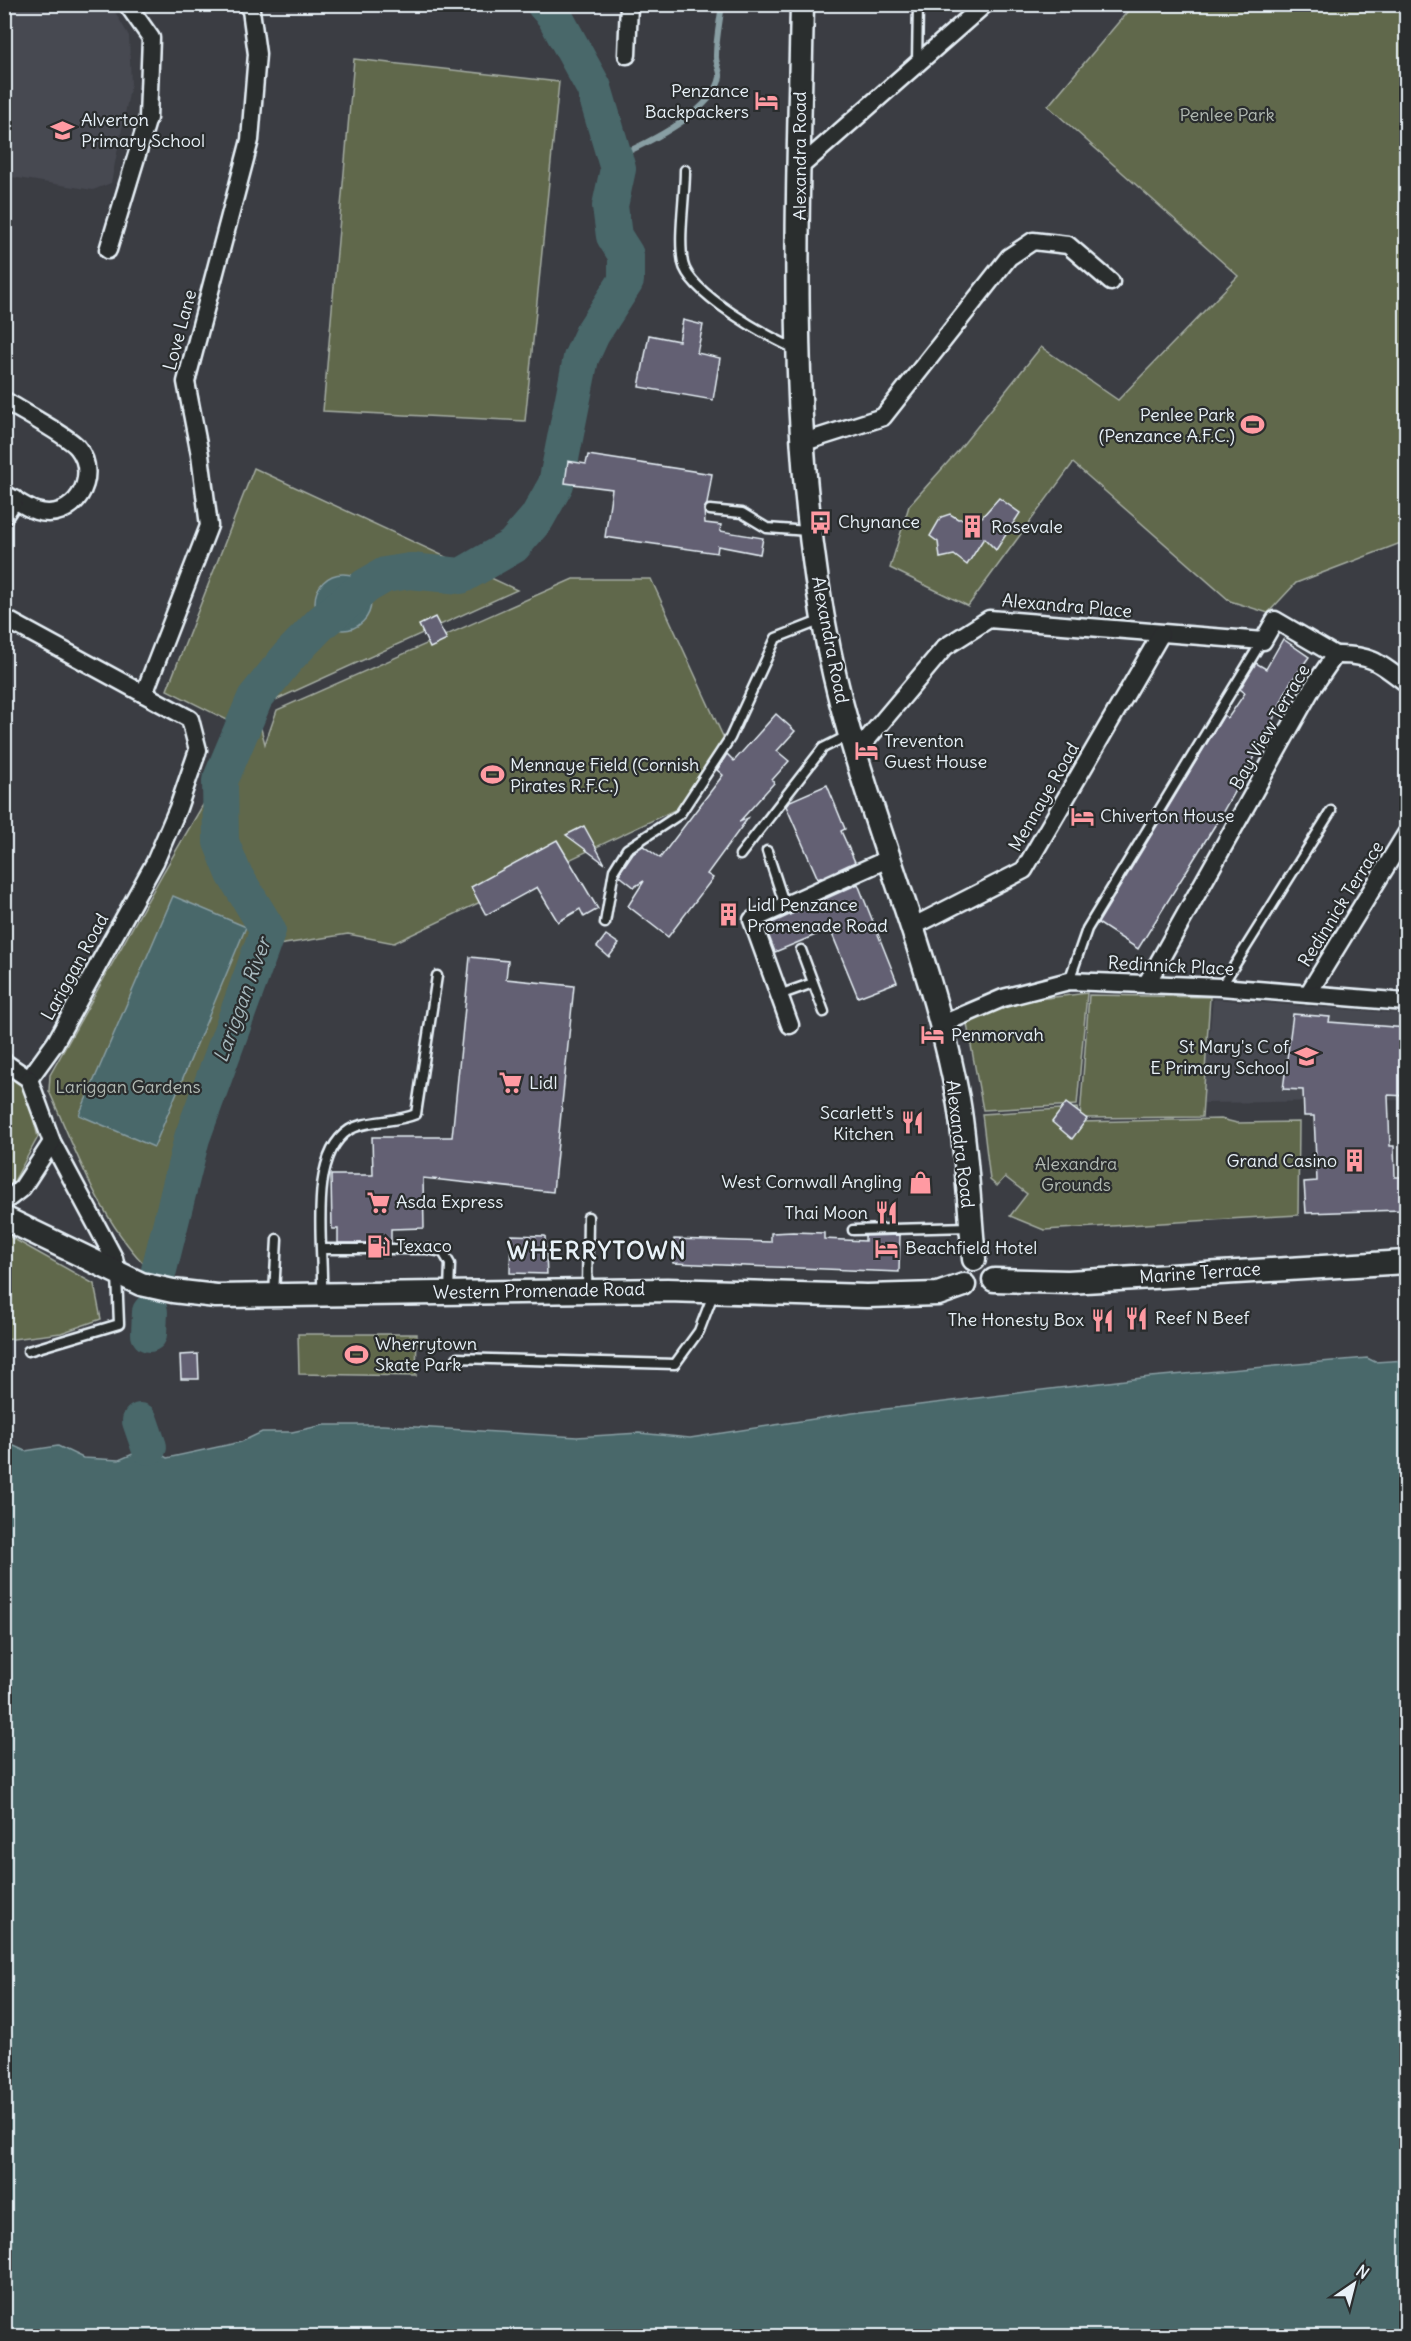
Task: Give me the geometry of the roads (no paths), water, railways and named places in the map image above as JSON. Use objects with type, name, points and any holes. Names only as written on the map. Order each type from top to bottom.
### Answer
[{"type":"street","points":[[108,250],[148,118],[151,38],[127,4]]},
{"type":"street","name":"Love Lane","points":[[144,694],[209,526],[200,455],[186,382],[250,140],[257,54],[250,10],[246,4]]},
{"type":"street","points":[[627,55],[629,4]]},
{"type":"street","name":"Alexandra Road","points":[[802,4],[799,350],[801,442],[812,532],[824,619],[852,745],[912,927],[940,1025],[958,1100],[974,1259]]},
{"type":"street","points":[[800,167],[917,67],[985,4]]},
{"type":"street","points":[[801,442],[883,417],[1009,257],[1033,241],[1068,245],[1112,282]]},
{"type":"street","points":[[4,400],[77,446],[87,462],[88,480],[82,495],[70,507],[56,512],[36,512],[10,496],[4,516]]},
{"type":"street","name":"Lariggan Road","points":[[4,618],[190,719],[198,750],[178,808],[155,862],[55,1043],[28,1079]]},
{"type":"street","name":"Alexandra Place","points":[[852,745],[945,647],[989,619],[1263,641]]},
{"type":"street","points":[[1263,641],[1275,620],[1335,655]]},
{"type":"street","name":"Mennaye Road","points":[[912,927],[1024,870],[1161,634]]},
{"type":"street","name":"Bay View Terrace","points":[[1147,983],[1311,690],[1335,655],[1360,654],[1386,667],[1407,683]]},
{"type":"street","name":"Redinnick Terrace","points":[[1308,994],[1407,834]]},
{"type":"street","points":[[790,1025],[752,920],[890,858]]},
{"type":"street","name":"Redinnick Place","points":[[940,1025],[1003,998],[1069,981],[1221,987],[1407,1002]]},
{"type":"street","points":[[4,1062],[28,1079],[52,1142],[108,1247],[117,1273]]},
{"type":"street","points":[[4,1202],[22,1188],[52,1142]]},
{"type":"street","name":"Western Promenade Road","points":[[4,1218],[141,1284],[173,1291],[216,1296],[587,1291],[867,1296],[938,1294],[964,1285]]},
{"type":"street","points":[[974,1259],[984,1260],[991,1264],[994,1280],[991,1286],[982,1292],[972,1291],[964,1285],[962,1269],[974,1259]]},
{"type":"street","name":"Marine Terrace","points":[[994,1280],[1068,1282],[1407,1262]]},
{"type":"lane","points":[[917,67],[918,4]]},
{"type":"lane","points":[[685,170],[682,250],[684,265],[689,275],[718,302],[754,327],[772,339],[799,350]]},
{"type":"lane","points":[[710,510],[742,513],[767,528],[812,532]]},
{"type":"lane","points":[[604,923],[614,870],[627,849],[680,814],[730,738],[776,638],[824,619]]},
{"type":"lane","points":[[1069,981],[1087,929],[1263,641]]},
{"type":"lane","points":[[741,855],[823,748],[852,745]]},
{"type":"lane","points":[[1221,987],[1331,811]]},
{"type":"lane","points":[[767,851],[785,906]]},
{"type":"lane","points":[[801,950],[824,1012]]},
{"type":"lane","points":[[322,1294],[323,1171],[334,1144],[350,1130],[376,1122],[399,1121],[416,1114],[437,976]]},
{"type":"lane","points":[[779,995],[813,983]]},
{"type":"lane","points":[[587,1291],[588,1217]]},
{"type":"lane","points":[[853,1230],[971,1227]]},
{"type":"lane","points":[[274,1295],[278,1239]]},
{"type":"lane","points":[[323,1249],[427,1249],[443,1252],[450,1264],[450,1292]]},
{"type":"lane","points":[[28,1351],[119,1324],[117,1273]]},
{"type":"lane","points":[[457,1358],[675,1364],[699,1331],[714,1292]]},
{"type":"water","points":[[338,574],[348,574],[363,582],[369,591],[371,602],[369,613],[363,622],[348,630],[338,630],[327,625],[320,618],[315,607],[315,597],[320,586],[327,579]]},
{"type":"water","points":[[173,896],[246,927],[154,1147],[79,1115]]},
{"type":"water","points":[[1367,1358],[1375,1362],[1406,1360],[1406,2336],[5,2336],[5,1447],[12,1445],[25,1451],[58,1446],[83,1458],[119,1460],[149,1447],[167,1458],[241,1442],[262,1432],[292,1432],[324,1425],[383,1425],[577,1437],[639,1433],[690,1438],[853,1413],[1150,1377]]},
{"type":"waterway","points":[[159,1270],[192,1138],[268,930],[234,874],[221,842],[220,781],[255,698],[289,656],[322,622],[366,586],[385,575],[410,571],[461,576],[513,546],[537,518],[556,484],[581,358],[592,334],[626,281],[626,255],[614,236],[610,206],[618,169],[594,88],[554,15],[544,4]]},
{"type":"waterway","points":[[618,169],[625,153],[681,122],[707,101],[715,89],[720,77],[716,55],[722,4]]},
{"type":"waterway","name":"Lariggan River","points":[[149,1334],[150,1312]]},
{"type":"waterway","name":"Lariggan River","points":[[140,1421],[149,1447]]},
{"type":"place","name":"Penzance Backpackers","points":[[767,101]]},
{"type":"place","name":"Alverton Primary School","points":[[63,130]]},
{"type":"place","name":"Penlee Park (Penzance A.F.C.)","points":[[1253,425]]},
{"type":"place","name":"Chynance","points":[[820,522]]},
{"type":"place","name":"Rosevale","points":[[973,527]]},
{"type":"place","name":"Treventon Guest House","points":[[866,751]]},
{"type":"place","name":"Mennaye Field (Cornish Pirates R.F.C.)","points":[[492,775]]},
{"type":"place","name":"Chiverton House","points":[[1082,816]]},
{"type":"place","name":"Lidl Penzance Promenade Road","points":[[729,915]]},
{"type":"place","name":"Penmorvah","points":[[933,1035]]},
{"type":"place","name":"St Mary's C of E Primary School","points":[[1307,1057]]},
{"type":"place","name":"Lidl","points":[[511,1083]]},
{"type":"place","name":"Scarlett's Kitchen","points":[[912,1123]]},
{"type":"place","name":"Grand Casino","points":[[1355,1161]]},
{"type":"place","name":"West Cornwall Angling","points":[[920,1182]]},
{"type":"place","name":"Asda Express","points":[[378,1202]]},
{"type":"place","name":"Thai Moon","points":[[886,1213]]},
{"type":"place","name":"Texaco","points":[[378,1246]]},
{"type":"place","name":"Beachfield Hotel","points":[[887,1248]]},
{"type":"place","name":"Reef N Beef","points":[[1137,1318]]},
{"type":"place","name":"The Honesty Box","points":[[1102,1320]]},
{"type":"place","name":"Wherrytown Skate Park","points":[[357,1354]]},
{"type":"district","name":"WHERRYTOWN","points":[[597,1251]]},
{"type":"park label","name":"Penlee Park","points":[[1227,115]]},
{"type":"park label","name":"Lariggan Gardens","points":[[128,1087]]},
{"type":"park label","name":"Alexandra Grounds","points":[[1076,1174]]}]
